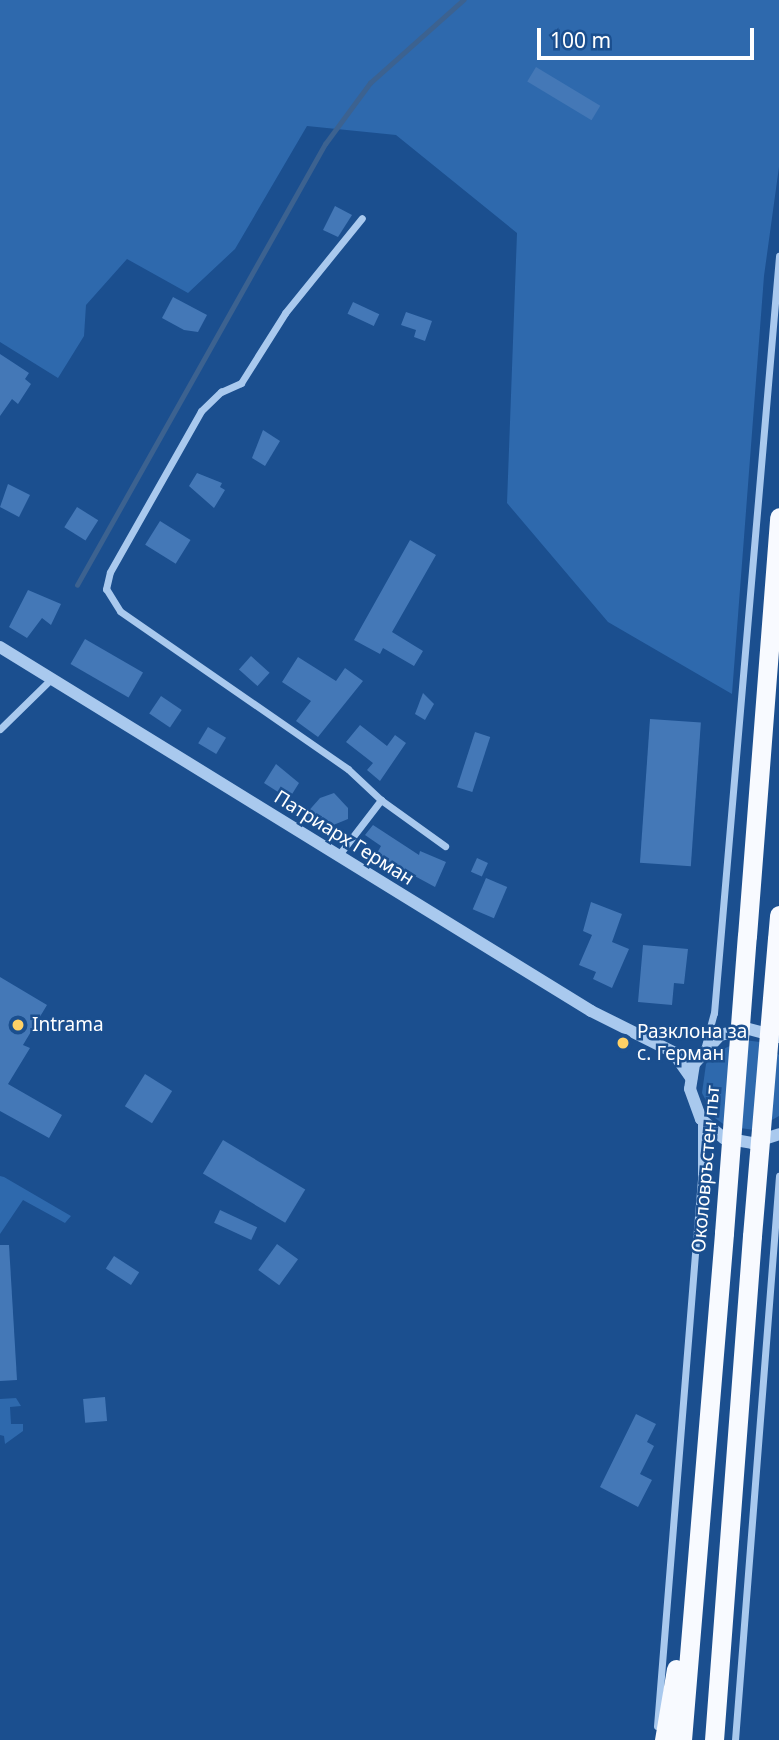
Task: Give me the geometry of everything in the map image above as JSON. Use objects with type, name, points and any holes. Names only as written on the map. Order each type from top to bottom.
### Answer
[{"type":"highway","name":"Околовръстен път","points":[[682,1740],[779,517]]},
{"type":"highway","points":[[714,1740],[779,915]]},
{"type":"highway","points":[[727,1740],[728,1551]]},
{"type":"highway","points":[[664,1740],[696,1558]]},
{"type":"street","points":[[362,218],[285,313],[241,383],[220,392],[201,411],[110,572],[106,589],[120,611],[348,769],[381,800],[445,846]]},
{"type":"street","points":[[656,1740],[701,1180],[701,1119],[692,1099],[691,1078],[704,1048],[714,1013],[779,256]]},
{"type":"street","name":"Патриарх Герман","points":[[0,647],[591,1011],[673,1052],[691,1078]]},
{"type":"street","points":[[0,729],[50,680]]},
{"type":"street","points":[[338,857],[381,800]]},
{"type":"street","points":[[673,1052],[704,1048],[720,1035],[745,1028],[779,1037]]},
{"type":"street","points":[[701,1119],[724,1138],[744,1143],[779,1133]]},
{"type":"street","points":[[735,1740],[779,1176]]},
{"type":"shaded area","points":[[0,0],[779,0],[779,167],[764,276],[732,694],[608,622],[507,503],[517,233],[396,135],[307,126],[235,249],[188,293],[127,259],[86,305],[84,336],[58,378],[0,342]]},
{"type":"shaded area","points":[[744,1040],[760,1042],[779,1055],[779,1116],[754,1130],[726,1126],[715,1118],[702,1093],[706,1064],[716,1052]]},
{"type":"shaded area","points":[[0,1176],[71,1216],[65,1223],[23,1200],[0,1234]]},
{"type":"shaded area","points":[[16,1398],[21,1406],[10,1407],[11,1424],[23,1424],[23,1431],[5,1444],[4,1436],[0,1435],[0,1399]]},
{"type":"building","points":[[536,67],[600,106],[592,120],[527,82]]},
{"type":"building","points":[[335,206],[352,215],[338,237],[323,230]]},
{"type":"building","points":[[173,297],[207,315],[198,332],[184,330],[162,318]]},
{"type":"building","points":[[353,302],[379,314],[374,326],[348,314]]},
{"type":"building","points":[[406,312],[432,321],[425,341],[414,337],[416,330],[401,325]]},
{"type":"building","points":[[0,354],[29,373],[25,379],[31,384],[18,404],[12,399],[0,416]]},
{"type":"building","points":[[263,430],[280,441],[265,466],[252,458]]},
{"type":"building","points":[[197,473],[222,483],[220,487],[225,490],[214,508],[189,486]]},
{"type":"building","points":[[8,484],[30,495],[19,517],[0,507]]},
{"type":"building","points":[[77,507],[98,520],[85,541],[64,527]]},
{"type":"building","points":[[160,521],[191,540],[176,564],[145,545]]},
{"type":"building","points":[[410,540],[436,555],[392,632],[423,651],[414,666],[383,648],[380,654],[354,640]]},
{"type":"building","points":[[28,590],[61,604],[51,625],[42,618],[27,638],[9,627]]},
{"type":"building","points":[[85,639],[143,672],[129,698],[70,664]]},
{"type":"building","points":[[251,656],[270,673],[258,686],[239,669]]},
{"type":"building","points":[[298,657],[336,681],[345,668],[363,681],[318,737],[296,721],[311,701],[282,682]]},
{"type":"building","points":[[423,693],[434,704],[425,720],[415,714]]},
{"type":"building","points":[[161,696],[182,710],[170,727],[149,713]]},
{"type":"building","points":[[650,719],[701,723],[691,866],[640,863]]},
{"type":"building","points":[[360,725],[387,746],[395,735],[406,743],[380,781],[367,770],[373,763],[346,742]]},
{"type":"building","points":[[208,727],[226,738],[216,754],[198,743]]},
{"type":"building","points":[[475,732],[490,737],[472,792],[457,787]]},
{"type":"building","points":[[276,764],[299,783],[289,799],[264,783]]},
{"type":"building","points":[[334,793],[348,808],[348,819],[326,828],[305,815],[320,798]]},
{"type":"building","points":[[373,825],[419,855],[420,851],[446,862],[435,887],[376,855],[381,846],[365,835]]},
{"type":"building","points":[[477,858],[488,863],[482,877],[471,872]]},
{"type":"building","points":[[486,878],[507,887],[494,918],[473,909]]},
{"type":"building","points":[[591,902],[622,914],[612,942],[629,949],[612,988],[593,979],[596,972],[579,965],[592,935],[583,931]]},
{"type":"building","points":[[643,945],[688,949],[684,984],[674,983],[672,1005],[638,1002]]},
{"type":"building","name":"Intrama","points":[[0,977],[47,1005],[23,1045],[30,1048],[8,1084],[62,1115],[49,1138],[0,1111]]},
{"type":"building","points":[[145,1074],[172,1091],[152,1123],[125,1106]]},
{"type":"building","points":[[223,1140],[305,1189],[285,1223],[203,1173]]},
{"type":"building","points":[[220,1210],[257,1227],[251,1240],[214,1223]]},
{"type":"building","points":[[277,1244],[298,1259],[279,1285],[258,1270]]},
{"type":"building","points":[[0,1245],[9,1245],[17,1380],[0,1381]]},
{"type":"building","points":[[114,1256],[139,1272],[131,1285],[106,1269]]},
{"type":"building","points":[[105,1397],[107,1421],[85,1423],[83,1399]]},
{"type":"building","points":[[636,1414],[656,1424],[647,1442],[654,1446],[640,1474],[652,1480],[638,1507],[600,1487]]},
{"type":"waterway","points":[[77,585],[325,144],[370,83],[463,0]]},
{"type":"place","name":"Intrama","points":[[18,1025]]},
{"type":"place","name":"Разклона за с. Герман","points":[[623,1043]]}]
